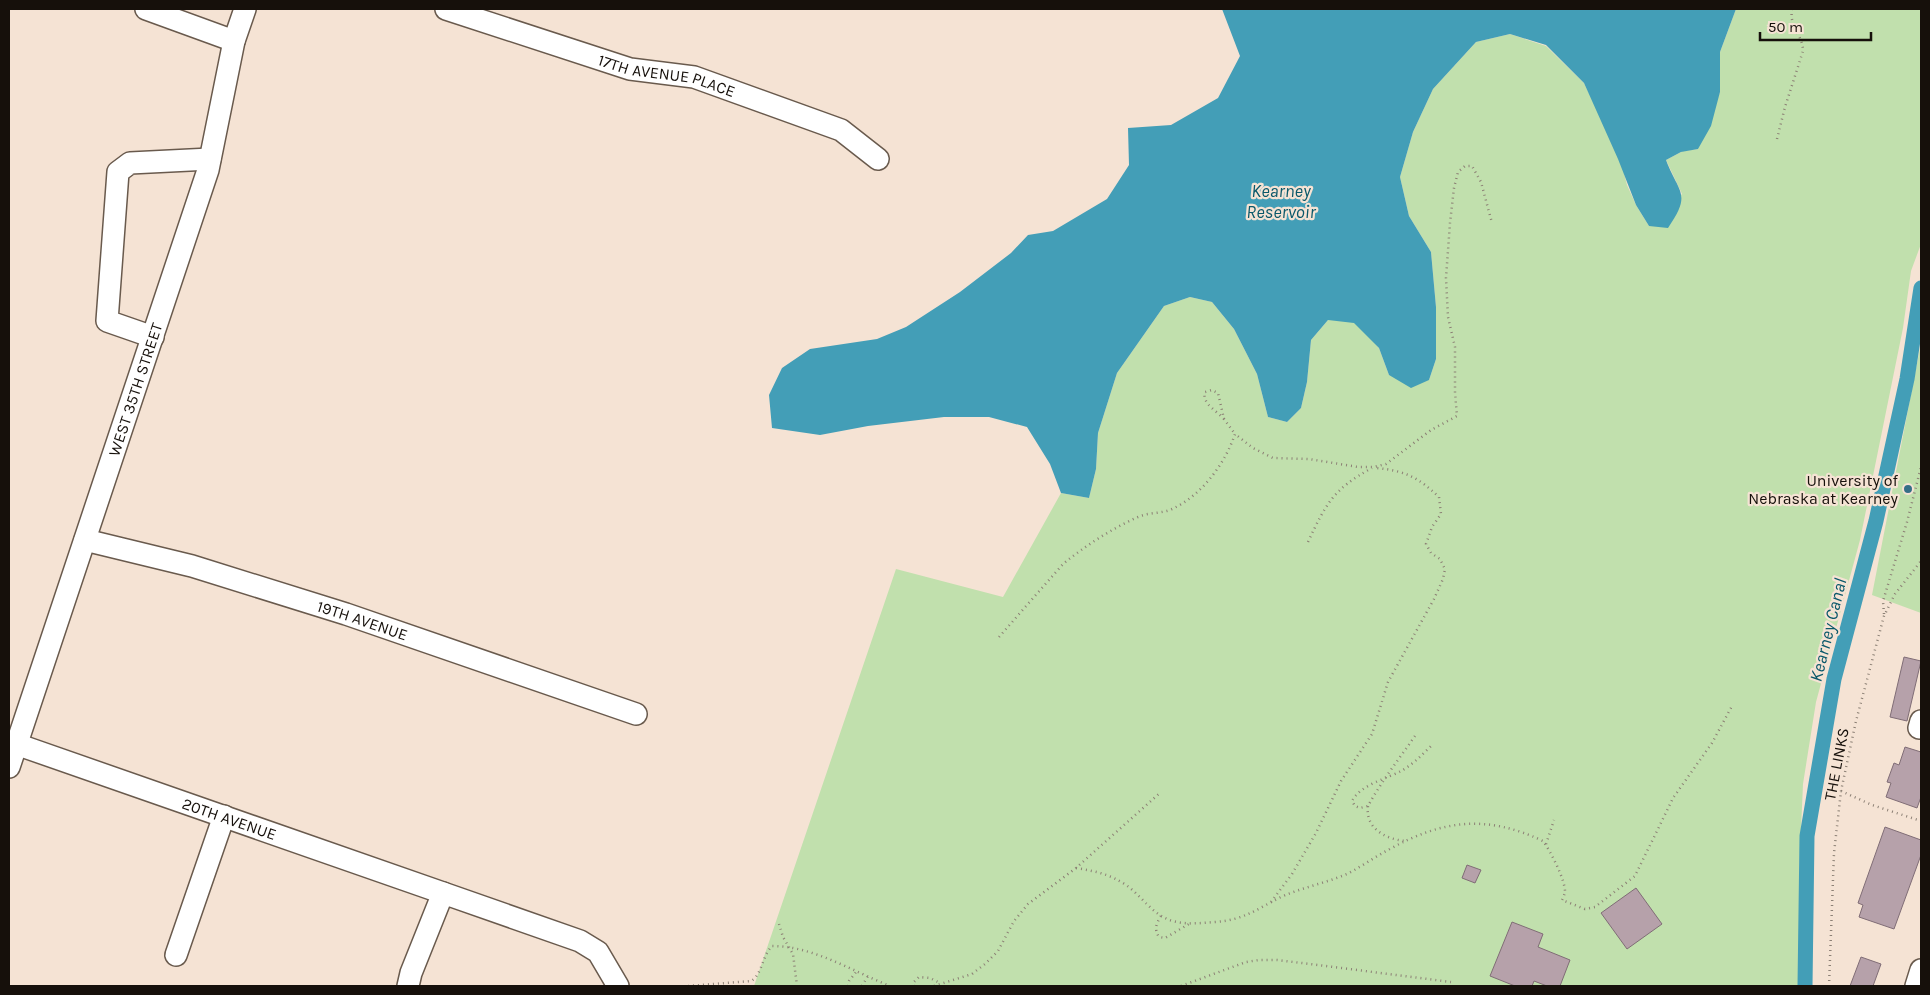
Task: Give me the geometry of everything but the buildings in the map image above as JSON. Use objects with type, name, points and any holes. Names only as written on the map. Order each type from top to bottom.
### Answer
[{"type":"street","points":[[146,9],[234,41]]},
{"type":"street","name":"WEST 35TH STREET","points":[[9,767],[210,159],[234,41],[245,9]]},
{"type":"street","name":"17TH AVENUE PLACE","points":[[446,9],[630,69],[694,77],[842,130],[878,159]]},
{"type":"street","points":[[152,336],[107,321],[118,172],[130,163],[210,159]]},
{"type":"street","name":"19TH AVENUE","points":[[84,540],[192,566],[337,611],[636,714]]},
{"type":"street","name":"20TH AVENUE","points":[[16,744],[580,941],[598,952],[618,986]]},
{"type":"street","points":[[176,955],[224,816]]},
{"type":"street","points":[[408,986],[411,973],[443,894]]},
{"type":"street","points":[[1918,986],[1916,986],[1921,970]]},
{"type":"path","points":[[1777,138],[1803,51],[1803,45],[1794,29],[1791,17],[1792,9]]},
{"type":"path","points":[[1308,542],[1324,507],[1339,489],[1374,467],[1386,464],[1432,430],[1457,416],[1454,393],[1455,347],[1448,317],[1446,278],[1454,188],[1458,172],[1465,166],[1472,166],[1481,182],[1492,223]]},
{"type":"path","points":[[1224,419],[1218,393],[1212,390],[1206,392],[1204,398],[1206,403],[1214,408],[1235,434],[1253,448],[1273,458],[1309,458],[1358,467],[1374,467],[1400,471],[1412,476],[1439,497],[1441,514],[1432,527],[1426,544],[1431,553],[1440,559],[1445,569],[1443,579],[1388,682],[1372,734],[1341,781],[1292,874],[1271,902]]},
{"type":"path","points":[[999,637],[1063,564],[1073,556],[1103,536],[1139,517],[1173,509],[1205,484],[1230,450],[1235,434]]},
{"type":"path","points":[[1884,616],[1883,601],[1907,522],[1921,467]]},
{"type":"path","name":"THE LINKS","points":[[1829,986],[1834,853],[1841,791],[1856,721],[1884,616],[1895,594],[1921,560]]},
{"type":"path","points":[[1076,868],[1101,872],[1116,878],[1127,885],[1161,916],[1173,921],[1191,924],[1223,921],[1244,917],[1271,902],[1338,878],[1405,841],[1435,829],[1468,824],[1508,827],[1533,836],[1546,844],[1564,885],[1565,892],[1562,900],[1584,909],[1596,907],[1635,876],[1673,798],[1712,743],[1732,706]]},
{"type":"path","points":[[1405,841],[1388,837],[1374,829],[1367,815],[1368,806],[1375,792],[1415,736]]},
{"type":"path","points":[[1368,806],[1360,808],[1355,806],[1352,801],[1355,795],[1415,762],[1430,746]]},
{"type":"path","points":[[1841,791],[1872,805],[1921,820]]},
{"type":"path","points":[[934,986],[958,980],[972,974],[985,964],[998,951],[1014,921],[1028,904],[1076,868],[1161,792]]},
{"type":"path","points":[[1546,844],[1554,820]]},
{"type":"path","points":[[1161,916],[1156,924],[1155,931],[1159,937],[1165,938],[1191,924]]},
{"type":"path","points":[[779,924],[794,960],[797,986]]},
{"type":"path","points":[[688,986],[751,982],[756,978],[765,953],[772,946],[788,946],[809,952],[890,986]]},
{"type":"path","points":[[1181,986],[1246,962],[1259,960],[1310,964],[1451,982]]},
{"type":"path","points":[[848,986],[849,981],[856,972]]},
{"type":"path","points":[[862,986],[868,976]]},
{"type":"path","points":[[914,986],[912,983],[919,977],[930,978],[941,983]]},
{"type":"green space","points":[[1736,9],[1921,9],[1921,244],[1911,271],[1903,328],[1860,540],[1816,702],[1803,784],[1799,875],[1800,986],[754,986],[896,569],[1003,597],[1061,493],[1089,498],[1096,469],[1098,433],[1117,373],[1164,306],[1190,297],[1212,302],[1234,329],[1257,374],[1268,417],[1287,422],[1301,408],[1307,382],[1311,340],[1328,320],[1354,319],[1379,348],[1389,375],[1429,380],[1436,359],[1436,307],[1431,252],[1409,216],[1400,177],[1413,132],[1433,89],[1476,42],[1510,34],[1546,46],[1584,83],[1620,157],[1627,185],[1636,205],[1649,226],[1682,194],[1666,160],[1683,151],[1698,149],[1720,92],[1720,52]]},
{"type":"green space","name":"University of Nebraska at Kearney","points":[[1921,343],[1921,613],[1872,595]]},
{"type":"water","name":"Kearney Reservoir","points":[[1222,9],[1736,9],[1720,52],[1720,92],[1711,126],[1698,149],[1681,152],[1666,160],[1681,194],[1680,207],[1668,228],[1649,226],[1636,205],[1584,83],[1546,45],[1510,34],[1476,42],[1433,89],[1413,132],[1400,177],[1409,216],[1431,252],[1436,307],[1436,359],[1429,380],[1411,388],[1389,375],[1379,348],[1354,323],[1328,320],[1311,340],[1307,382],[1301,408],[1287,422],[1268,417],[1257,374],[1234,329],[1212,302],[1190,297],[1164,306],[1117,373],[1098,433],[1096,469],[1089,498],[1061,493],[1050,464],[1027,427],[989,417],[944,417],[868,426],[820,435],[772,428],[769,395],[782,368],[810,349],[877,339],[906,327],[960,292],[1011,253],[1028,235],[1053,231],[1107,199],[1129,165],[1128,128],[1171,125],[1218,98],[1240,56]]},
{"type":"waterway","name":"Kearney Canal","points":[[1805,986],[1807,836],[1834,679],[1876,521],[1907,379],[1921,288]]},
{"type":"place","name":"University of Nebraska at Kearney","points":[[1908,489]]}]
